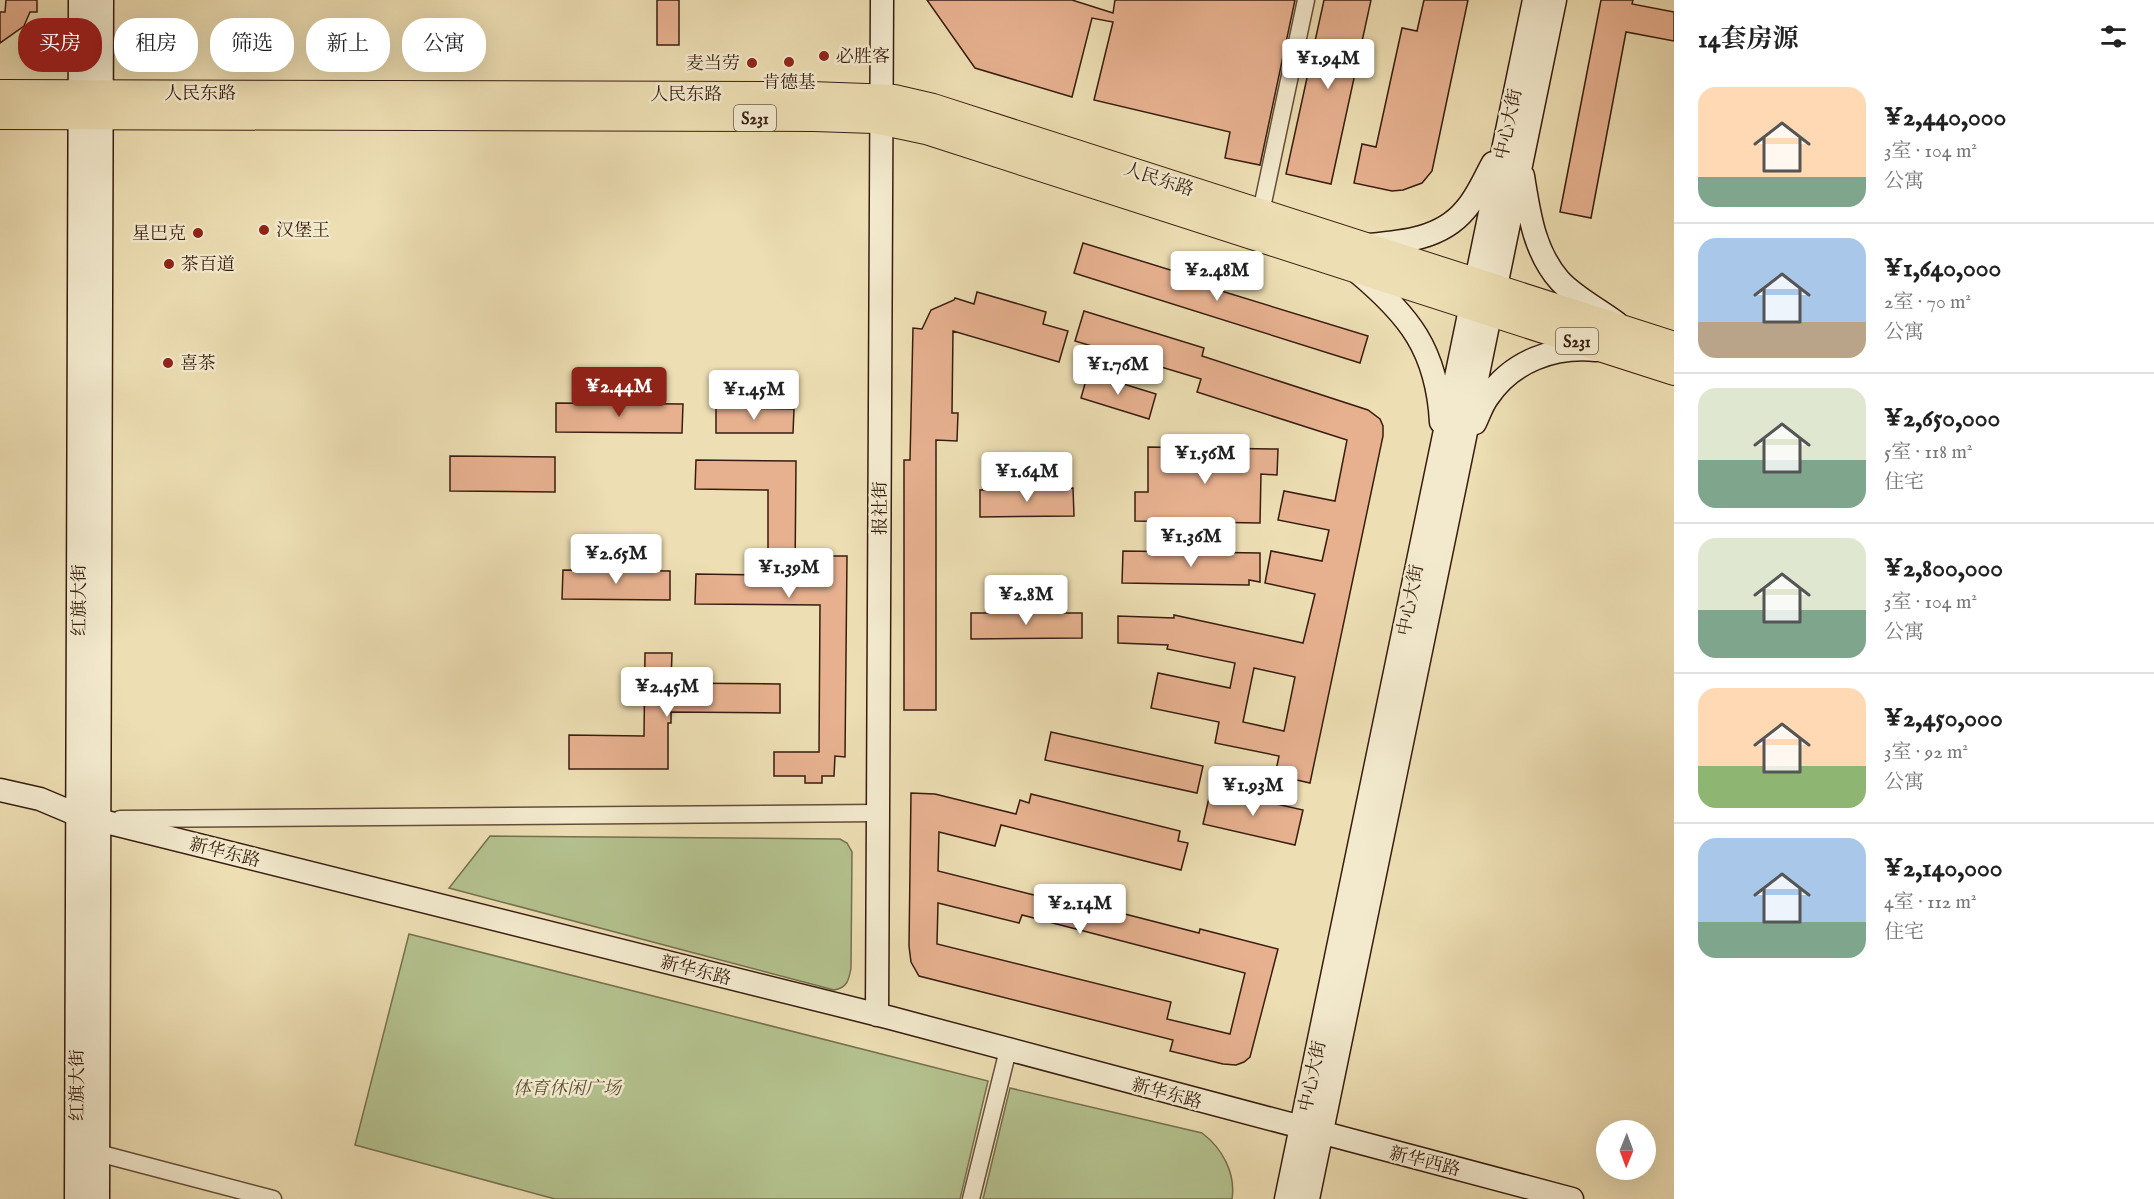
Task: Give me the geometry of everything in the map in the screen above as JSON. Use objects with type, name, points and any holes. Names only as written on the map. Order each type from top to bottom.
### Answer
[{"type":"main road","name":"红旗大街","points":[[80,0],[91,105]]},
{"type":"main road","name":"红旗大街","points":[[98,1199],[89,817],[91,105],[102,0]]},
{"type":"main road","name":"报社街","points":[[877,1015],[882,0]]},
{"type":"main road","name":"中心大街","points":[[1486,285],[1505,140],[1534,0]]},
{"type":"main road","name":"中心大街","points":[[1308,1199],[1312,1131],[1438,462],[1521,165],[1555,0]]},
{"type":"main road","name":"人民东路","points":[[0,93],[91,105]]},
{"type":"main road","name":"人民东路","points":[[0,117],[91,105],[788,94],[882,109],[933,107],[1486,285]]},
{"type":"main road","name":"人民东路","points":[[882,109],[926,132],[1480,310]]},
{"type":"main road","points":[[1363,245],[1412,240],[1450,224],[1465,210],[1477,192],[1505,140]]},
{"type":"main road","points":[[1521,165],[1531,224],[1548,264],[1560,281],[1628,330]]},
{"type":"main road","points":[[1352,268],[1400,310],[1416,331],[1425,348],[1440,409],[1441,432],[1438,462]]},
{"type":"main road","name":"S231","points":[[1486,285],[1674,345]]},
{"type":"main road","name":"中心大街","points":[[1286,1199],[1312,1131],[1456,478],[1480,310]]},
{"type":"main road","name":"S231","points":[[1480,310],[1674,372]]},
{"type":"main road","points":[[1456,478],[1487,398],[1514,369],[1530,360],[1552,353],[1580,348],[1610,351]]},
{"type":"main road","name":"新华东路","points":[[0,790],[40,798],[89,817],[877,1015],[1312,1131]]},
{"type":"main road","name":"新华东路","points":[[0,803],[37,811],[89,817]]},
{"type":"main road","name":"红旗大街","points":[[76,1199],[89,817]]},
{"type":"main road","name":"新华西路","points":[[1312,1131],[1572,1199]]},
{"type":"street","points":[[1261,212],[1306,0]]},
{"type":"street","points":[[89,817],[878,813]]},
{"type":"street","points":[[971,1199],[1008,1050]]},
{"type":"street","points":[[98,1153],[273,1199]]},
{"type":"green space","points":[[490,836],[840,839],[847,843],[852,852],[851,968],[848,980],[845,985],[834,990],[449,888]]},
{"type":"green space","name":"体育休闲广场","points":[[409,934],[988,1081],[960,1199],[555,1199],[355,1145]]},
{"type":"green space","points":[[1010,1088],[1202,1133],[1216,1146],[1226,1162],[1232,1180],[1232,1199],[983,1199]]},
{"type":"building","points":[[6,0],[37,0],[37,12],[30,12],[27,18],[18,18],[18,30],[0,43],[0,12],[5,12]]},
{"type":"building","points":[[657,0],[679,0],[679,45],[657,45]]},
{"type":"building","points":[[927,0],[1072,0],[1113,13],[1115,0],[1295,0],[1260,165],[1225,158],[1230,132],[1094,100],[1113,22],[1092,18],[1072,97],[975,68]]},
{"type":"building","points":[[1324,0],[1371,0],[1331,184],[1286,174]]},
{"type":"building","points":[[1424,0],[1468,0],[1432,171],[1422,183],[1403,190],[1392,191],[1354,183],[1362,144],[1376,147],[1402,28],[1417,31]]},
{"type":"building","points":[[1601,0],[1633,0],[1632,4],[1674,12],[1674,41],[1626,32],[1591,218],[1560,212]]},
{"type":"building","points":[[1083,243],[1219,285],[1218,290],[1368,336],[1360,363],[1074,273]]},
{"type":"building","points":[[977,292],[1046,312],[1043,324],[1068,331],[1059,362],[953,331],[952,413],[958,413],[957,441],[936,440],[936,710],[904,710],[904,460],[910,460],[913,328],[922,329],[931,310],[955,298],[974,304]]},
{"type":"building","points":[[1084,311],[1204,348],[1202,356],[1368,410],[1380,419],[1383,436],[1310,783],[1275,775],[1279,756],[1215,743],[1219,722],[1151,708],[1158,673],[1230,688],[1235,663],[1167,649],[1168,645],[1118,643],[1118,616],[1174,618],[1174,615],[1303,643],[1315,594],[1265,583],[1271,551],[1322,561],[1329,530],[1278,520],[1284,491],[1335,501],[1347,440],[1197,392],[1201,379],[1075,341]],"holes":[[[1254,668],[1295,677],[1284,731],[1243,722]]]},
{"type":"building","points":[[1088,373],[1156,394],[1149,419],[1081,398]]},
{"type":"building","points":[[556,403],[683,404],[682,433],[556,432]]},
{"type":"building","points":[[716,408],[794,409],[793,433],[716,433]]},
{"type":"building","points":[[1148,447],[1278,449],[1277,475],[1261,474],[1260,523],[1135,521],[1135,492],[1148,492]]},
{"type":"building","points":[[450,456],[555,457],[555,492],[450,491]]},
{"type":"building","points":[[696,460],[796,461],[795,575],[820,575],[821,556],[847,556],[845,757],[835,756],[834,776],[822,776],[822,783],[805,783],[805,776],[774,776],[774,752],[819,752],[820,605],[695,604],[696,574],[768,575],[768,490],[695,489]]},
{"type":"building","points":[[1073,488],[1074,516],[980,517],[980,490]]},
{"type":"building","points":[[1123,551],[1260,553],[1260,582],[1249,580],[1249,585],[1122,583]]},
{"type":"building","points":[[563,570],[670,571],[670,600],[562,599]]},
{"type":"building","points":[[971,613],[1082,613],[1082,638],[971,639]]},
{"type":"building","points":[[645,653],[672,653],[671,683],[780,684],[780,713],[671,712],[671,723],[668,723],[668,769],[569,769],[569,735],[644,736]]},
{"type":"building","points":[[1051,732],[1203,766],[1197,793],[1045,760]]},
{"type":"building","points":[[1211,789],[1303,810],[1295,845],[1203,824]]},
{"type":"building","points":[[911,793],[935,794],[1016,814],[1020,800],[1029,803],[1031,794],[1180,831],[1178,841],[1188,843],[1181,870],[1001,825],[995,846],[939,832],[938,871],[1038,896],[1039,892],[1199,933],[1200,929],[1278,949],[1250,1057],[1236,1065],[1170,1051],[1173,1040],[919,976],[911,962],[909,946]],"holes":[[[938,903],[1019,923],[1022,915],[1245,973],[1230,1034],[1167,1019],[1171,1002],[937,944]]]},
{"type":"place","name":"必胜客","points":[[824,56]]},
{"type":"place","name":"肯德基","points":[[789,62]]},
{"type":"place","name":"麦当劳","points":[[752,63]]},
{"type":"place","name":"汉堡王","points":[[264,230]]},
{"type":"place","name":"星巴克","points":[[198,233]]},
{"type":"place","name":"茶百道","points":[[169,264]]},
{"type":"place","name":"喜茶","points":[[168,363]]}]
